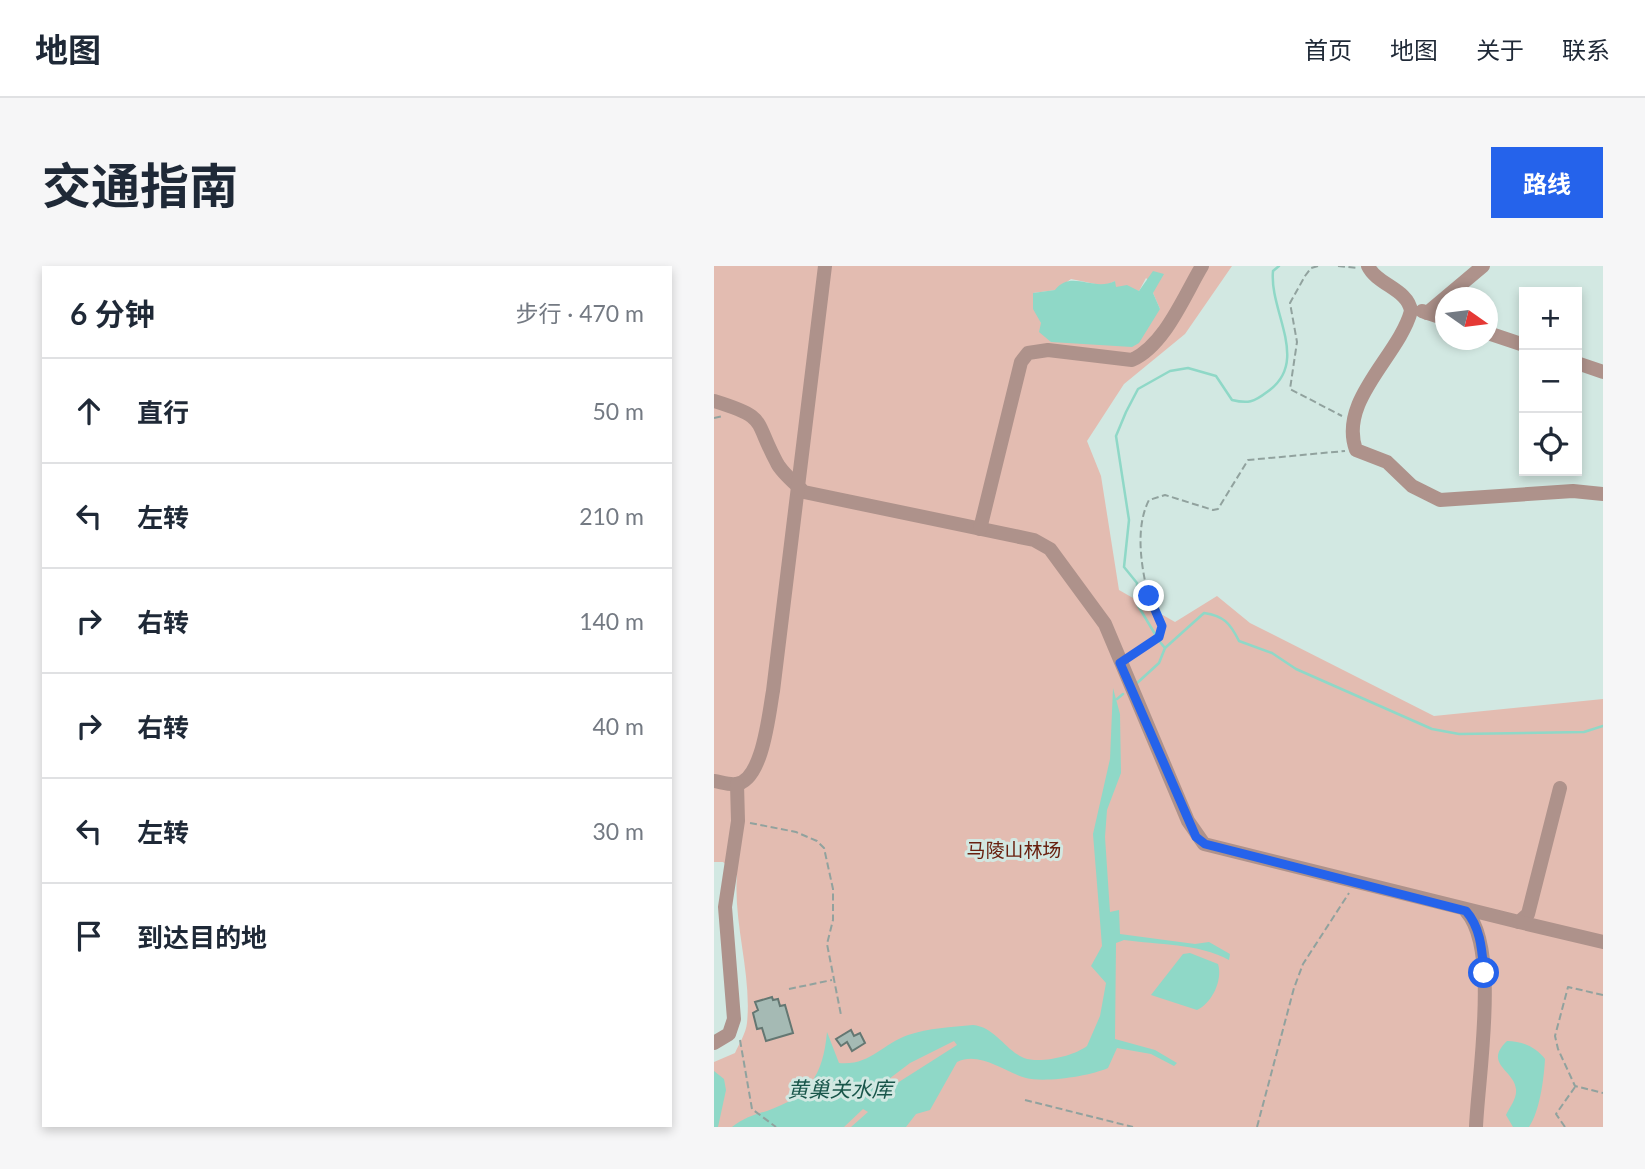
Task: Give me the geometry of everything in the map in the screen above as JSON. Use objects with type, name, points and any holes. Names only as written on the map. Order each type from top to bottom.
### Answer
[{"type":"street","points":[[714,781],[737,784],[747,779],[763,748],[773,691],[825,266]]},
{"type":"street","points":[[980,528],[1021,362],[1028,353],[1048,350],[1132,360],[1141,356],[1157,341],[1202,266]]},
{"type":"street","points":[[1427,313],[1483,266]]},
{"type":"street","points":[[1368,267],[1407,299],[1411,307],[1410,317],[1364,394],[1355,422],[1356,450],[1387,463],[1412,486],[1440,500],[1573,491],[1603,494]]},
{"type":"street","points":[[1411,307],[1435,316]]},
{"type":"street","points":[[1498,336],[1519,343]]},
{"type":"street","points":[[1582,365],[1603,372]]},
{"type":"street","points":[[714,401],[744,410],[762,424],[778,466],[804,492],[1034,540],[1050,549],[1096,608],[1111,636],[1120,663],[1196,837],[1205,844],[1466,911],[1603,942]]},
{"type":"street","points":[[714,1043],[729,1034],[734,1019],[720,894],[738,821],[737,784]]},
{"type":"street","points":[[1519,922],[1528,914],[1560,788]]},
{"type":"street","points":[[1466,911],[1474,920],[1482,945],[1484,973],[1476,1127]]},
{"type":"path","points":[[1318,266],[1305,276],[1290,303],[1297,342],[1290,389],[1355,422]]},
{"type":"path","points":[[1338,266],[1368,267]]},
{"type":"path","points":[[1120,663],[1159,637],[1162,626],[1149,596],[1143,555],[1141,534],[1149,500],[1165,495],[1213,510],[1218,509],[1248,460],[1356,450]]},
{"type":"path","points":[[738,821],[796,832],[817,841],[824,848],[833,888],[833,920],[827,944],[841,1015]]},
{"type":"path","points":[[1257,1127],[1294,988],[1304,964],[1356,883]]},
{"type":"path","points":[[789,989],[833,980]]},
{"type":"path","points":[[1575,1086],[1555,1036],[1568,987],[1603,995]]},
{"type":"path","points":[[734,1019],[746,1064],[752,1109],[776,1127]]},
{"type":"path","points":[[1575,1086],[1603,1093]]},
{"type":"path","points":[[1565,1127],[1556,1114],[1575,1086]]},
{"type":"path","points":[[1025,1100],[1133,1127]]},
{"type":"green space","name":"马陵山林场","points":[[714,266],[1232,266],[1185,334],[1124,384],[1087,441],[1101,476],[1119,590],[1175,622],[1217,596],[1250,623],[1434,716],[1603,699],[1603,1127],[714,1127],[714,1062],[735,1053],[744,1035],[748,1004],[736,893],[737,874],[723,862],[714,862]],"holes":[[[1146,278],[1155,286],[1153,293],[1160,309],[1061,342],[1051,342],[1041,323],[1033,293],[1056,290],[1071,279],[1105,286],[1115,281],[1115,287],[1139,291]]]},
{"type":"water","points":[[1153,271],[1164,274],[1153,293],[1160,309],[1139,343],[1132,347],[1051,342],[1039,332],[1041,323],[1033,309],[1033,293],[1055,290],[1068,281],[1107,284],[1115,281],[1116,287],[1127,285],[1139,291]]},
{"type":"water","name":"黄巢关水库","points":[[1113,688],[1120,714],[1121,773],[1107,810],[1105,837],[1110,912],[1119,910],[1120,934],[1195,944],[1209,942],[1230,954],[1229,960],[1217,954],[1191,948],[1124,940],[1116,943],[1115,1039],[1155,1050],[1177,1063],[1174,1066],[1151,1054],[1117,1048],[1108,1068],[1079,1076],[1044,1080],[1026,1078],[983,1061],[966,1059],[957,1062],[930,1110],[916,1114],[906,1127],[851,1127],[868,1112],[863,1109],[844,1127],[732,1127],[749,1117],[794,1099],[803,1091],[822,1061],[827,1032],[839,1063],[868,1058],[899,1039],[916,1033],[973,1025],[988,1030],[1017,1054],[1031,1060],[1057,1058],[1087,1046],[1100,1016],[1106,983],[1091,966],[1102,946],[1093,834],[1110,759]],"holes":[[[954,1041],[957,1045],[891,1087],[886,1086],[885,1082],[910,1063]]]},
{"type":"water","points":[[1190,953],[1218,964],[1219,970],[1218,984],[1212,997],[1197,1010],[1151,995],[1183,954]]},
{"type":"water","points":[[1507,1041],[1528,1046],[1545,1059],[1539,1103],[1529,1127],[1513,1127],[1506,1115],[1516,1093],[1514,1082],[1498,1056]]},
{"type":"water","points":[[714,1071],[724,1079],[726,1090],[718,1127],[714,1127]]},
{"type":"building","points":[[772,997],[773,1000],[778,999],[780,1006],[785,1005],[793,1033],[766,1041],[762,1028],[757,1029],[753,1013],[758,1010],[755,1002]]},
{"type":"building","points":[[851,1030],[854,1036],[860,1033],[865,1043],[852,1051],[847,1042],[841,1046],[836,1039]]},
{"type":"waterway","points":[[1155,634],[1137,604],[1137,583],[1124,567],[1129,520],[1116,436],[1138,389],[1170,371],[1188,368],[1216,376],[1232,400],[1242,402],[1258,398],[1280,380],[1286,366],[1287,351],[1273,287],[1273,271],[1279,266]]},
{"type":"waterway","points":[[1165,648],[1204,613],[1226,621],[1239,641],[1272,653],[1296,669],[1432,729],[1459,734],[1584,732],[1603,726]]},
{"type":"waterway","points":[[1136,684],[1159,663],[1165,648],[1160,642]]},
{"type":"waterway","points":[[1117,699],[1123,694]]},
{"type":"route","points":[[1149,596],[1162,626],[1159,637],[1120,663],[1196,837],[1205,844],[1466,911],[1474,920],[1482,945],[1484,973]]}]
